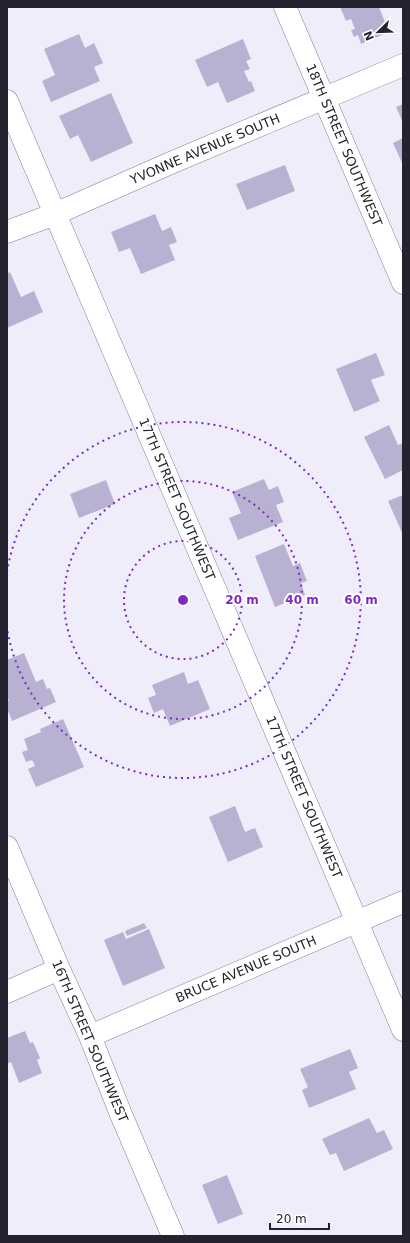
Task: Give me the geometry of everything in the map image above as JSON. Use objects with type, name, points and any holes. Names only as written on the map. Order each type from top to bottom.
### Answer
[{"type":"street","name":"18TH STREET SOUTHWEST","points":[[285,7],[403,283]]},
{"type":"street","name":"YVONNE AVENUE SOUTH","points":[[7,232],[55,214],[180,159],[403,65]]},
{"type":"street","name":"17TH STREET SOUTHWEST","points":[[7,101],[403,1030]]},
{"type":"street","name":"16TH STREET SOUTHWEST","points":[[7,847],[59,969],[90,1036],[120,1112],[173,1236]]},
{"type":"street","name":"BRUCE AVENUE SOUTH","points":[[90,1036],[403,902]]},
{"type":"street","points":[[7,992],[59,969]]},
{"type":"building","points":[[340,7],[379,7],[389,32],[361,44],[358,35],[354,37],[351,30],[355,29],[351,19],[346,21]]},
{"type":"building","points":[[79,34],[85,48],[94,43],[103,63],[94,67],[100,81],[51,102],[42,81],[55,75],[44,49]]},
{"type":"building","points":[[243,39],[251,59],[246,61],[250,69],[244,71],[249,82],[251,81],[255,91],[227,103],[218,82],[207,87],[195,60]]},
{"type":"building","points":[[111,93],[133,143],[91,162],[78,135],[70,139],[59,116]]},
{"type":"building","points":[[403,104],[403,123],[396,107]]},
{"type":"building","points":[[403,138],[403,165],[393,143]]},
{"type":"building","points":[[285,165],[295,191],[247,210],[236,184]]},
{"type":"building","points":[[155,214],[162,231],[171,227],[177,242],[169,245],[175,260],[141,274],[130,248],[119,252],[111,232]]},
{"type":"building","points":[[10,272],[21,297],[34,291],[43,312],[7,328],[7,274]]},
{"type":"building","points":[[376,353],[385,375],[371,380],[380,401],[354,412],[336,369]]},
{"type":"building","points":[[389,425],[398,445],[403,443],[403,470],[385,479],[364,437]]},
{"type":"building","points":[[264,479],[269,490],[278,486],[284,502],[276,505],[283,522],[238,540],[229,518],[241,513],[232,492]]},
{"type":"building","points":[[106,480],[115,504],[79,518],[70,494]]},
{"type":"building","points":[[403,495],[403,535],[388,501]]},
{"type":"building","points":[[284,544],[293,566],[300,563],[307,581],[301,583],[305,595],[275,607],[255,556]]},
{"type":"building","points":[[24,653],[36,682],[43,679],[47,689],[50,688],[56,702],[12,721],[7,708],[7,701],[9,701],[7,696],[7,660]]},
{"type":"building","points":[[184,672],[188,684],[198,680],[210,709],[170,726],[163,709],[154,713],[148,698],[156,695],[152,685]]},
{"type":"building","points":[[63,719],[84,767],[36,787],[28,769],[35,766],[32,760],[26,762],[22,752],[28,750],[24,739],[41,732],[40,729]]},
{"type":"building","points":[[235,806],[245,832],[255,828],[263,847],[228,862],[209,817]]},
{"type":"building","points":[[144,923],[147,928],[127,936],[125,931]]},
{"type":"building","points":[[149,929],[165,968],[123,986],[104,940],[123,932],[126,939]]},
{"type":"building","points":[[25,1031],[30,1043],[33,1042],[40,1058],[37,1060],[42,1073],[19,1083],[11,1062],[7,1064],[7,1038]]},
{"type":"building","points":[[350,1049],[358,1068],[349,1072],[356,1089],[309,1108],[302,1090],[308,1087],[300,1069]]},
{"type":"building","points":[[369,1118],[377,1133],[384,1130],[393,1149],[344,1171],[336,1153],[330,1155],[322,1139]]},
{"type":"building","points":[[227,1175],[243,1214],[218,1224],[202,1185]]}]
